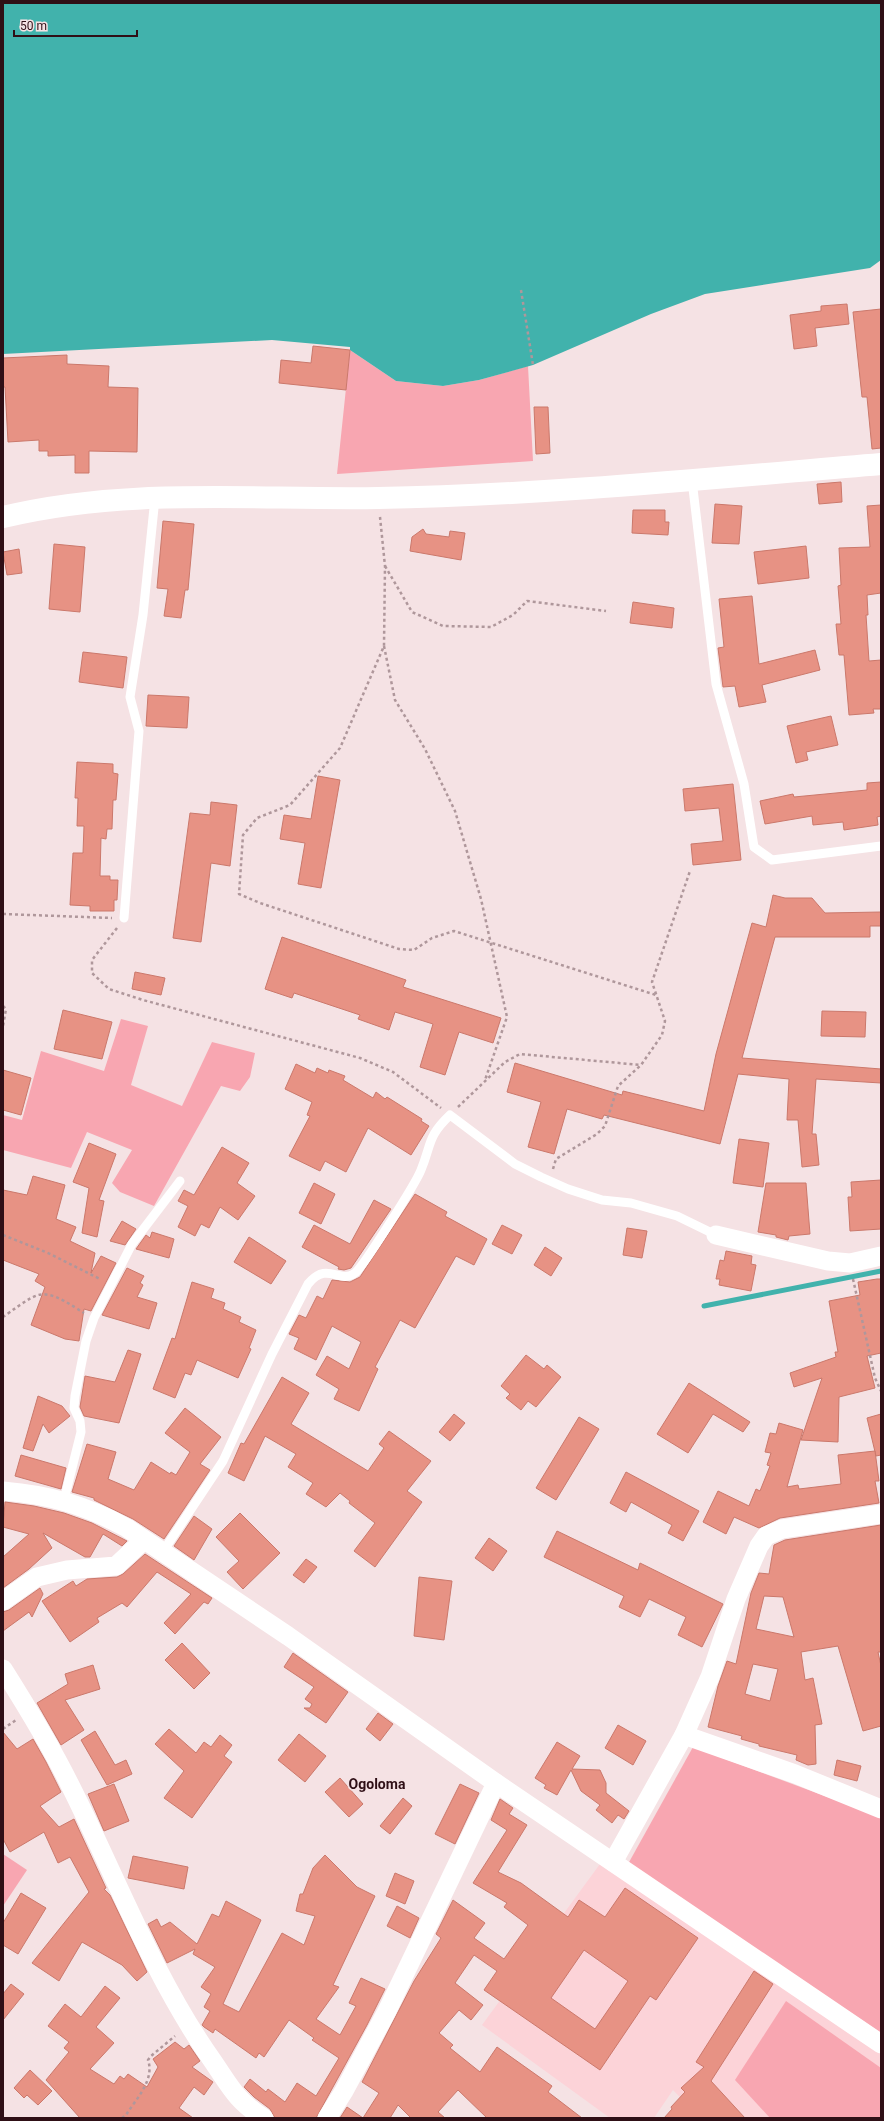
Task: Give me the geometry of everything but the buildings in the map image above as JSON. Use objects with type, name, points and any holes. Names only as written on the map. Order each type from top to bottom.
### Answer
[{"type":"street","points":[[3,517],[85,501],[155,496],[378,498],[544,491],[881,464]]},
{"type":"street","points":[[716,1235],[828,1261],[850,1263],[881,1256]]},
{"type":"street","points":[[3,1491],[64,1500],[101,1514],[144,1540],[288,1636],[496,1783],[881,2044]]},
{"type":"street","points":[[613,1862],[684,1735],[710,1677],[736,1599],[759,1546],[766,1536],[782,1529],[881,1514]]},
{"type":"street","points":[[3,1601],[37,1576],[67,1570],[116,1566],[144,1540]]},
{"type":"street","points":[[3,1669],[29,1711],[70,1785],[154,1964],[188,2026],[234,2094],[248,2108],[264,2118]]},
{"type":"street","points":[[684,1735],[795,1774],[881,1810]]},
{"type":"street","points":[[326,2118],[344,2091],[387,2011],[496,1783]]},
{"type":"lane","points":[[692,480],[716,684],[744,784],[754,847],[772,860],[881,846]]},
{"type":"lane","points":[[124,918],[139,731],[130,697],[144,615],[155,496]]},
{"type":"lane","points":[[162,1553],[223,1461],[272,1354],[308,1284],[315,1276],[321,1273],[346,1276],[354,1274],[374,1247],[421,1171],[427,1148],[436,1128],[450,1115],[515,1164],[550,1181],[568,1189],[602,1200],[632,1202],[677,1216],[716,1235]]},
{"type":"lane","points":[[64,1500],[81,1432],[80,1421],[74,1408],[75,1396],[86,1341],[94,1318],[132,1244],[180,1181]]},
{"type":"path","points":[[521,290],[533,365]]},
{"type":"path","points":[[378,498],[385,566],[384,646],[395,700],[425,749],[455,811],[481,899],[507,1017],[485,1081]]},
{"type":"path","points":[[385,566],[412,612],[443,626],[491,627],[513,615],[527,601],[606,611]]},
{"type":"path","points":[[384,646],[340,748],[290,806],[257,818],[243,835],[239,894],[260,903],[399,949],[414,950],[432,938],[454,931],[656,995]]},
{"type":"path","points":[[550,1181],[556,1158],[597,1134],[605,1126],[618,1086],[641,1065],[662,1035],[665,1021],[652,982],[690,871]]},
{"type":"path","points":[[3,914],[124,918]]},
{"type":"path","points":[[124,918],[92,960],[92,973],[109,989],[143,1000],[360,1058],[394,1072],[450,1115],[505,1062],[520,1054],[641,1065]]},
{"type":"path","points":[[3,1006],[6,1009],[3,1026]]},
{"type":"path","points":[[3,1235],[48,1253],[111,1284]]},
{"type":"path","points":[[854,1282],[875,1378],[881,1391]]},
{"type":"path","points":[[3,1317],[37,1295],[45,1295],[59,1299],[94,1318]]},
{"type":"path","points":[[122,2118],[126,2115],[148,2081],[152,2069],[148,2060],[156,2050],[188,2026]]},
{"type":"shaded area","points":[[350,350],[396,381],[443,386],[479,380],[528,366],[533,461],[337,474]]},
{"type":"shaded area","points":[[121,1019],[148,1026],[131,1085],[182,1106],[212,1042],[255,1053],[250,1077],[240,1091],[221,1086],[154,1206],[120,1192],[112,1183],[132,1150],[87,1132],[71,1168],[3,1150],[3,1115],[22,1120],[41,1051],[104,1071]]},
{"type":"shaded area","points":[[693,1747],[881,1817],[881,2033],[628,1864]]},
{"type":"shaded area","points":[[3,1854],[27,1870],[3,1906]]},
{"type":"shaded area","points":[[600,1864],[760,1969],[881,2053],[881,2118],[700,2118],[673,2090],[654,2118],[610,2118],[482,2025]]},
{"type":"shaded area","points":[[786,2001],[881,2068],[881,2118],[770,2118],[735,2080]]},
{"type":"water","points":[[3,3],[881,3],[881,260],[870,268],[705,294],[651,314],[533,365],[479,380],[443,386],[396,381],[350,350],[350,347],[272,340],[3,354]]},
{"type":"waterway","points":[[704,1306],[881,1271]]},
{"type":"district","name":"Ogoloma","points":[[377,1784]]}]
